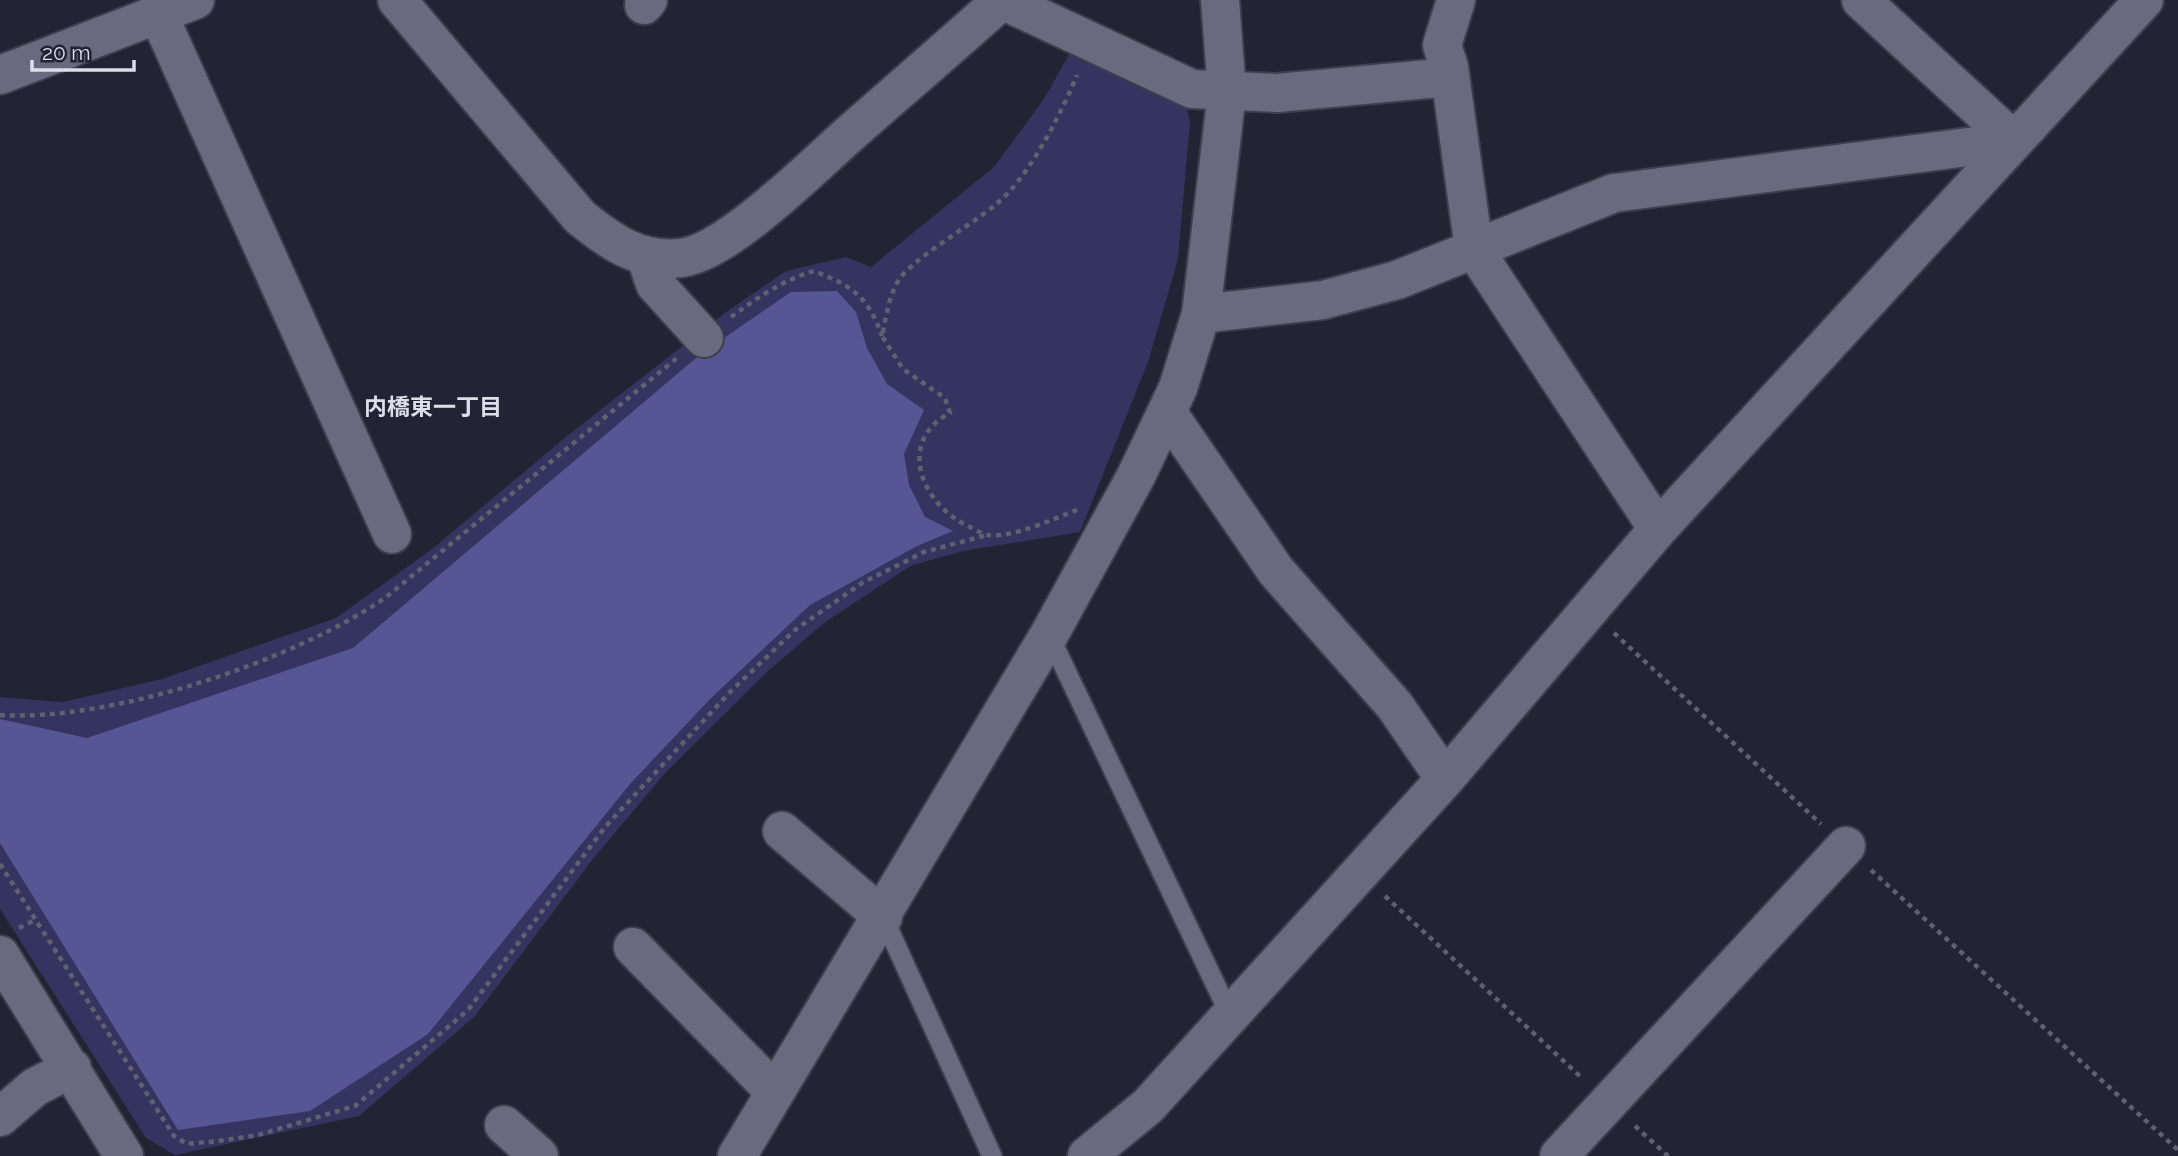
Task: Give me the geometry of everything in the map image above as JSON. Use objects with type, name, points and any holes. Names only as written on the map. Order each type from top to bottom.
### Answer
[{"type":"street","points":[[0,75],[195,0]]},
{"type":"street","points":[[397,0],[580,217],[613,244],[646,257],[682,258],[714,246],[759,213],[1002,0],[1192,89],[1277,93],[1450,77]]},
{"type":"street","points":[[737,1156],[883,917],[1049,635],[1126,495],[1178,388],[1200,314],[1227,92],[1220,0]]},
{"type":"street","points":[[1456,0],[1443,45],[1450,77],[1474,249],[1658,529]]},
{"type":"street","points":[[1861,0],[2014,141]]},
{"type":"street","points":[[1087,1156],[1148,1106],[1445,779],[1658,529],[2144,0]]},
{"type":"street","points":[[159,16],[392,534]]},
{"type":"street","points":[[1200,314],[1323,300],[1397,280],[1614,193],[2014,141]]},
{"type":"street","points":[[646,257],[654,284],[704,338]]},
{"type":"street","points":[[1167,412],[1276,571],[1395,706],[1445,779]]},
{"type":"street","points":[[782,831],[883,917]]},
{"type":"street","points":[[1559,1156],[1846,846]]},
{"type":"street","points":[[633,947],[775,1092]]},
{"type":"street","points":[[0,956],[72,1068],[124,1156]]},
{"type":"street","points":[[0,1117],[35,1087],[72,1068]]},
{"type":"street","points":[[504,1125],[540,1156]]},
{"type":"lane","points":[[1049,635],[1230,1015]]},
{"type":"lane","points":[[883,917],[992,1156]]},
{"type":"path","points":[[882,336],[896,283],[917,261],[983,217],[1009,193],[1027,168],[1072,89],[1090,42]]},
{"type":"path","points":[[0,715],[32,717],[77,713],[147,696],[236,670],[348,624],[385,598],[572,442],[704,338],[761,296],[796,276],[814,271],[856,290],[874,315],[882,336],[903,369],[945,398],[950,413],[934,421],[920,444],[919,466],[929,494],[955,520],[988,535]]},
{"type":"path","points":[[0,864],[174,1136],[187,1144],[231,1139],[355,1106],[468,1010],[605,828],[730,692],[795,629],[862,583],[924,552],[988,535],[1027,529],[1126,495]]},
{"type":"path","points":[[1589,610],[2178,1150]]},
{"type":"path","points":[[1359,873],[1668,1156]]},
{"type":"shaded area","points":[[1072,49],[1186,104],[1190,122],[1178,259],[1148,362],[1080,532],[963,551],[910,566],[824,623],[768,671],[666,772],[593,859],[474,1017],[359,1116],[175,1155],[146,1138],[0,909],[0,697],[63,702],[162,679],[336,618],[432,549],[567,436],[726,312],[786,271],[846,257],[871,267],[994,167],[1044,99]]},
{"type":"shaded area","points":[[837,291],[856,312],[867,348],[887,384],[924,410],[904,454],[909,485],[925,517],[953,531],[917,546],[810,605],[711,698],[630,784],[428,1034],[310,1111],[178,1130],[0,843],[0,719],[87,738],[353,648],[702,353],[791,292]]},
{"type":"district","name":"内橋東一丁目","points":[[433,407]]}]
